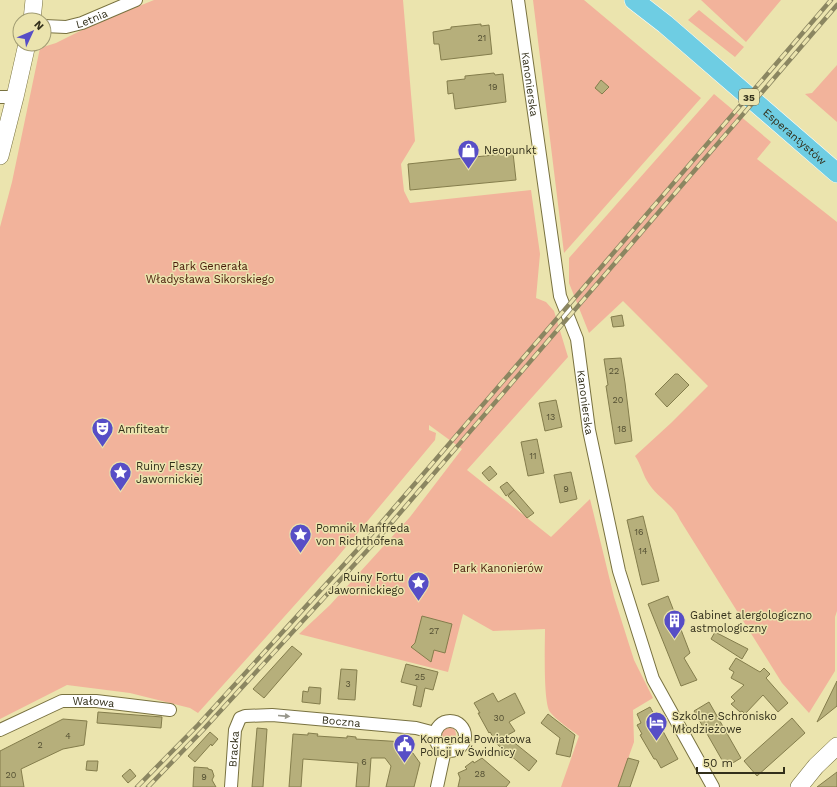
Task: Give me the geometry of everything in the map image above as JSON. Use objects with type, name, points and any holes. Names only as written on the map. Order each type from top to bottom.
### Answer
[{"type":"main road","name":"Esperantystów","points":[[634,0],[662,21]]},
{"type":"main road","name":"Esperantystów","points":[[639,0],[837,173]]},
{"type":"street","points":[[33,12],[34,0]]},
{"type":"street","name":"Letnia","points":[[52,26],[66,27],[82,23],[136,0]]},
{"type":"street","name":"Kanonierska","points":[[518,0],[560,296],[578,340],[589,430],[619,571],[653,679],[713,787]]},
{"type":"street","points":[[0,156],[8,97],[24,52]]},
{"type":"street","name":"Wałowa","points":[[0,730],[62,701],[96,701],[170,710]]},
{"type":"street","name":"Boczna","points":[[245,716],[272,715],[408,727],[435,733]]},
{"type":"street","name":"Bracka","points":[[231,787],[235,730],[240,718],[245,716]]},
{"type":"street","points":[[450,721],[455,722],[463,729],[465,739],[460,748],[450,751],[445,750],[437,743],[435,733],[441,724],[450,721]]},
{"type":"street","points":[[799,787],[816,766],[837,746]]},
{"type":"street","points":[[437,787],[445,750]]},
{"type":"green space","name":"Park Generała Władysława Sikorskiego","points":[[154,0],[403,0],[415,141],[401,164],[404,191],[410,203],[531,190],[540,254],[536,298],[546,302],[554,311],[568,357],[467,470],[551,537],[590,499],[614,597],[634,660],[653,698],[633,710],[634,742],[618,787],[561,787],[579,736],[556,718],[550,712],[548,706],[546,697],[545,672],[545,629],[493,631],[463,614],[448,672],[299,634],[330,605],[410,517],[462,449],[429,425],[429,430],[436,433],[435,440],[335,560],[198,713],[190,708],[130,693],[67,685],[0,719],[0,227],[12,182],[39,52],[52,52],[52,44],[90,26]]},
{"type":"green space","points":[[533,0],[584,0],[701,98],[564,253]]},
{"type":"green space","points":[[701,0],[781,0],[746,42]]},
{"type":"green space","points":[[699,10],[744,47],[735,57],[688,20]]},
{"type":"green space","points":[[837,65],[837,122],[805,94],[812,93]]},
{"type":"green space","points":[[714,94],[771,142],[757,159],[837,222],[837,611],[835,617],[835,671],[809,713],[782,683],[674,510],[649,484],[635,456],[708,386],[623,301],[589,333],[569,283],[569,258]]},
{"type":"green space","points":[[446,727],[452,727],[456,731],[456,737],[452,741],[446,741],[442,737],[442,731]]},
{"type":"building","points":[[481,24],[481,26],[489,25],[492,54],[441,60],[439,44],[434,44],[433,32],[451,29],[451,27]]},
{"type":"building","points":[[494,73],[495,75],[503,74],[506,102],[455,109],[453,93],[448,94],[447,81],[465,79],[465,76]]},
{"type":"building","points":[[601,80],[609,87],[602,94],[595,88]]},
{"type":"building","points":[[513,153],[516,180],[410,190],[408,164]]},
{"type":"building","points":[[622,315],[624,326],[613,327],[611,317]]},
{"type":"building","points":[[621,358],[632,441],[615,444],[606,386],[608,385],[604,359]]},
{"type":"building","points":[[675,374],[678,374],[689,385],[667,407],[655,394]]},
{"type":"building","points":[[556,400],[562,427],[545,431],[539,403]]},
{"type":"building","points":[[537,439],[544,473],[528,476],[521,442]]},
{"type":"building","points":[[490,466],[497,474],[489,481],[482,473]]},
{"type":"building","points":[[571,472],[577,499],[560,503],[554,475]]},
{"type":"building","points":[[507,482],[514,490],[506,496],[500,487]]},
{"type":"building","points":[[514,490],[534,513],[527,518],[508,496]]},
{"type":"building","points":[[643,516],[659,581],[642,585],[627,520]]},
{"type":"building","points":[[668,596],[690,653],[684,658],[697,680],[681,686],[648,604]]},
{"type":"building","points":[[422,616],[452,624],[445,653],[434,650],[431,662],[411,647],[415,643]]},
{"type":"building","points":[[715,632],[748,649],[742,659],[711,639]]},
{"type":"building","points":[[292,646],[302,654],[264,698],[253,689]]},
{"type":"building","points":[[736,658],[760,672],[764,668],[770,674],[766,678],[788,703],[778,712],[763,695],[745,714],[742,711],[740,712],[731,704],[735,701],[731,697],[744,685],[731,678],[734,672],[729,669]]},
{"type":"building","points":[[406,664],[438,672],[433,690],[425,688],[421,707],[413,705],[417,686],[401,682]]},
{"type":"building","points":[[341,669],[357,670],[355,700],[338,699]]},
{"type":"building","points":[[837,681],[837,706],[817,722]]},
{"type":"building","points":[[309,687],[321,688],[320,704],[302,702],[303,691],[308,692]]},
{"type":"building","points":[[493,693],[498,702],[515,693],[525,713],[509,722],[515,731],[506,736],[537,761],[529,771],[498,745],[490,732],[489,733],[478,713],[480,713],[474,703]]},
{"type":"building","points":[[709,702],[741,758],[726,767],[694,711]]},
{"type":"building","name":"Szkolne Schronisko Młodzieżowe","points":[[650,707],[678,759],[661,768],[640,735],[642,734],[637,725],[641,723],[637,714]]},
{"type":"building","points":[[98,712],[162,717],[161,728],[97,723]]},
{"type":"building","points":[[548,714],[575,735],[570,757],[556,754],[560,738],[541,723]]},
{"type":"building","points":[[792,718],[805,733],[757,776],[744,761]]},
{"type":"building","points":[[63,719],[87,721],[84,745],[63,749],[21,769],[24,787],[0,787],[0,751]]},
{"type":"building","points":[[257,728],[267,729],[263,787],[252,787]]},
{"type":"building","points":[[210,732],[218,739],[212,746],[211,744],[195,762],[188,756]]},
{"type":"building","points":[[308,733],[318,734],[317,736],[347,738],[347,736],[356,737],[356,739],[405,742],[420,763],[414,787],[386,787],[391,766],[385,758],[371,758],[369,787],[356,787],[358,763],[303,759],[301,787],[289,787],[293,734],[308,735]]},
{"type":"building","points":[[482,758],[510,782],[506,787],[458,787],[460,778],[458,773],[467,769],[465,767],[473,761],[474,763]]},
{"type":"building","points":[[628,758],[639,761],[630,787],[618,787]]},
{"type":"building","points":[[87,761],[98,761],[97,771],[86,770]]},
{"type":"building","points":[[194,767],[208,768],[212,770],[214,776],[212,780],[216,787],[193,787]]},
{"type":"building","points":[[130,769],[136,776],[128,783],[122,776]]},
{"type":"building","points":[[837,772],[837,787],[817,787]]},
{"type":"railway","points":[[137,787],[198,725],[369,537],[831,0]]},
{"type":"railway","points":[[148,787],[203,730],[375,542],[837,5]]},
{"type":"place","name":"Neopunkt","points":[[469,170]]},
{"type":"place","name":"Amfiteatr","points":[[102,448]]},
{"type":"place","name":"Ruiny Fleszy Jawornickiej","points":[[120,492]]},
{"type":"place","name":"Pomnik Manfreda von Richthofena","points":[[301,554]]},
{"type":"place","name":"Ruiny Fortu Jawornickiego","points":[[419,602]]},
{"type":"place","name":"Gabinet alergologiczno astmologiczny","points":[[674,640]]},
{"type":"place","name":"Szkolne Schronisko Młodzieżowe","points":[[656,742]]},
{"type":"place","name":"Komenda Powiatowa Policji w Świdnicy","points":[[405,764]]},
{"type":"park label","name":"Park Kanonierów","points":[[498,568]]}]
